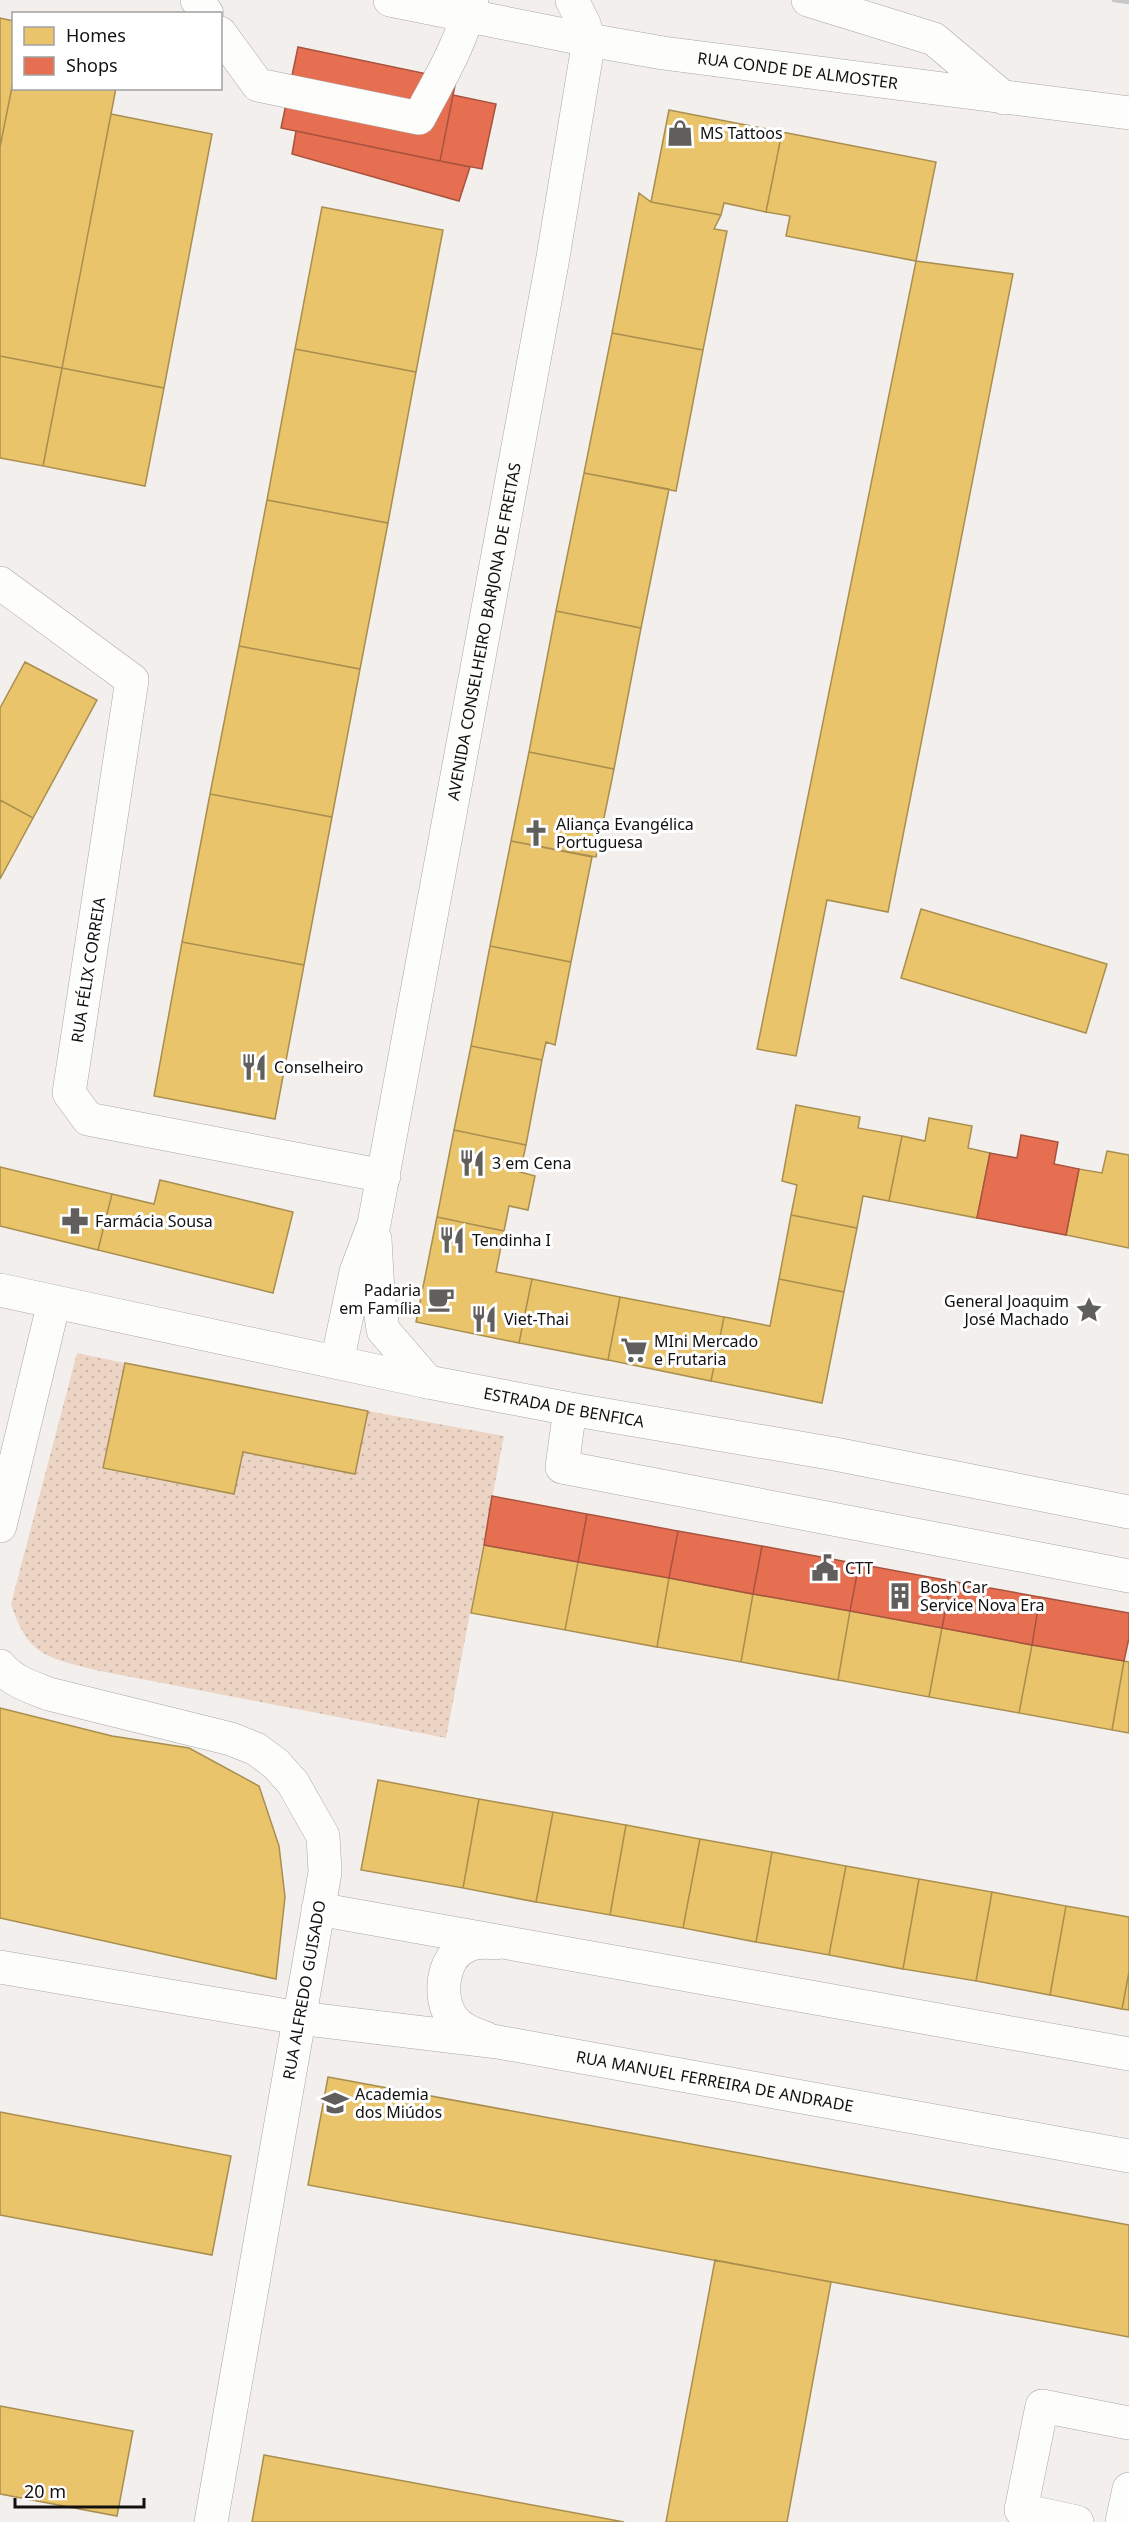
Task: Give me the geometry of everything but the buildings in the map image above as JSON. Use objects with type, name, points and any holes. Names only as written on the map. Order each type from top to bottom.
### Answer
[{"type":"street","name":"RUA CONDE DE ALMOSTER","points":[[390,0],[470,8],[589,40],[675,54],[1129,113]]},
{"type":"street","points":[[572,0],[589,40]]},
{"type":"street","points":[[808,0],[934,39],[1004,98]]},
{"type":"street","points":[[222,36],[258,85],[419,118],[470,8]]},
{"type":"street","name":"AVENIDA CONSELHEIRO BARJONA DE FREITAS","points":[[337,1362],[356,1272],[374,1224],[384,1176],[552,263],[589,40]]},
{"type":"street","name":"RUA FÉLIX CORREIA","points":[[2,590],[132,680],[69,1093],[88,1119],[384,1176]]},
{"type":"street","name":"AVENIDA CONSELHEIRO BARJONA DE FREITAS","points":[[374,1224],[378,1293],[383,1330],[428,1382]]},
{"type":"street","name":"ESTRADA DE BENFICA","points":[[0,1290],[428,1382],[570,1410],[835,1454],[1129,1512]]},
{"type":"street","points":[[0,1526],[54,1302]]},
{"type":"street","points":[[570,1410],[561,1467],[1129,1576]]},
{"type":"street","name":"RUA ALFREDO GUISADO","points":[[0,1666],[6,1673],[27,1686],[49,1694],[231,1739],[256,1749],[276,1764],[293,1783],[322,1836],[325,1872],[211,2522]]},
{"type":"street","points":[[318,1909],[1129,2054]]},
{"type":"street","points":[[498,2042],[469,2032],[453,2020],[445,2005],[444,1981],[454,1955],[467,1946],[487,1942],[518,1944]]},
{"type":"street","name":"RUA MANUEL FERREIRA DE ANDRADE","points":[[0,1968],[299,2018],[498,2042],[1129,2156]]},
{"type":"street","points":[[1077,2522],[1021,2510],[1042,2406],[1129,2423]]},
{"type":"street","points":[[1122,2522],[1129,2489]]},
{"type":"shaded area","points":[[77,1353],[125,1363],[104,1468],[234,1494],[243,1452],[355,1474],[368,1411],[504,1436],[446,1738],[95,1670],[51,1657],[32,1644],[17,1621],[11,1604]]},
{"type":"railway","points":[[1114,0],[1129,2]]},
{"type":"place","name":"MS Tattoos","points":[[680,133]]},
{"type":"place","name":"Aliança Evangélica Portuguesa","points":[[536,833]]},
{"type":"place","name":"Conselheiro","points":[[254,1067]]},
{"type":"place","name":"3 em Cena","points":[[472,1163]]},
{"type":"place","name":"Farmácia Sousa","points":[[75,1221]]},
{"type":"place","name":"Tendinha I","points":[[452,1240]]},
{"type":"place","name":"Padaria em Família","points":[[441,1299]]},
{"type":"place","name":"General Joaquim José Machado","points":[[1089,1310]]},
{"type":"place","name":"Viet-Thai","points":[[484,1319]]},
{"type":"place","name":"MIni Mercado e Frutaria","points":[[634,1350]]},
{"type":"place","name":"CTT","points":[[825,1568]]},
{"type":"place","name":"Bosh Car Service Nova Era","points":[[900,1596]]},
{"type":"place","name":"Academia dos Miúdos","points":[[335,2103]]}]
